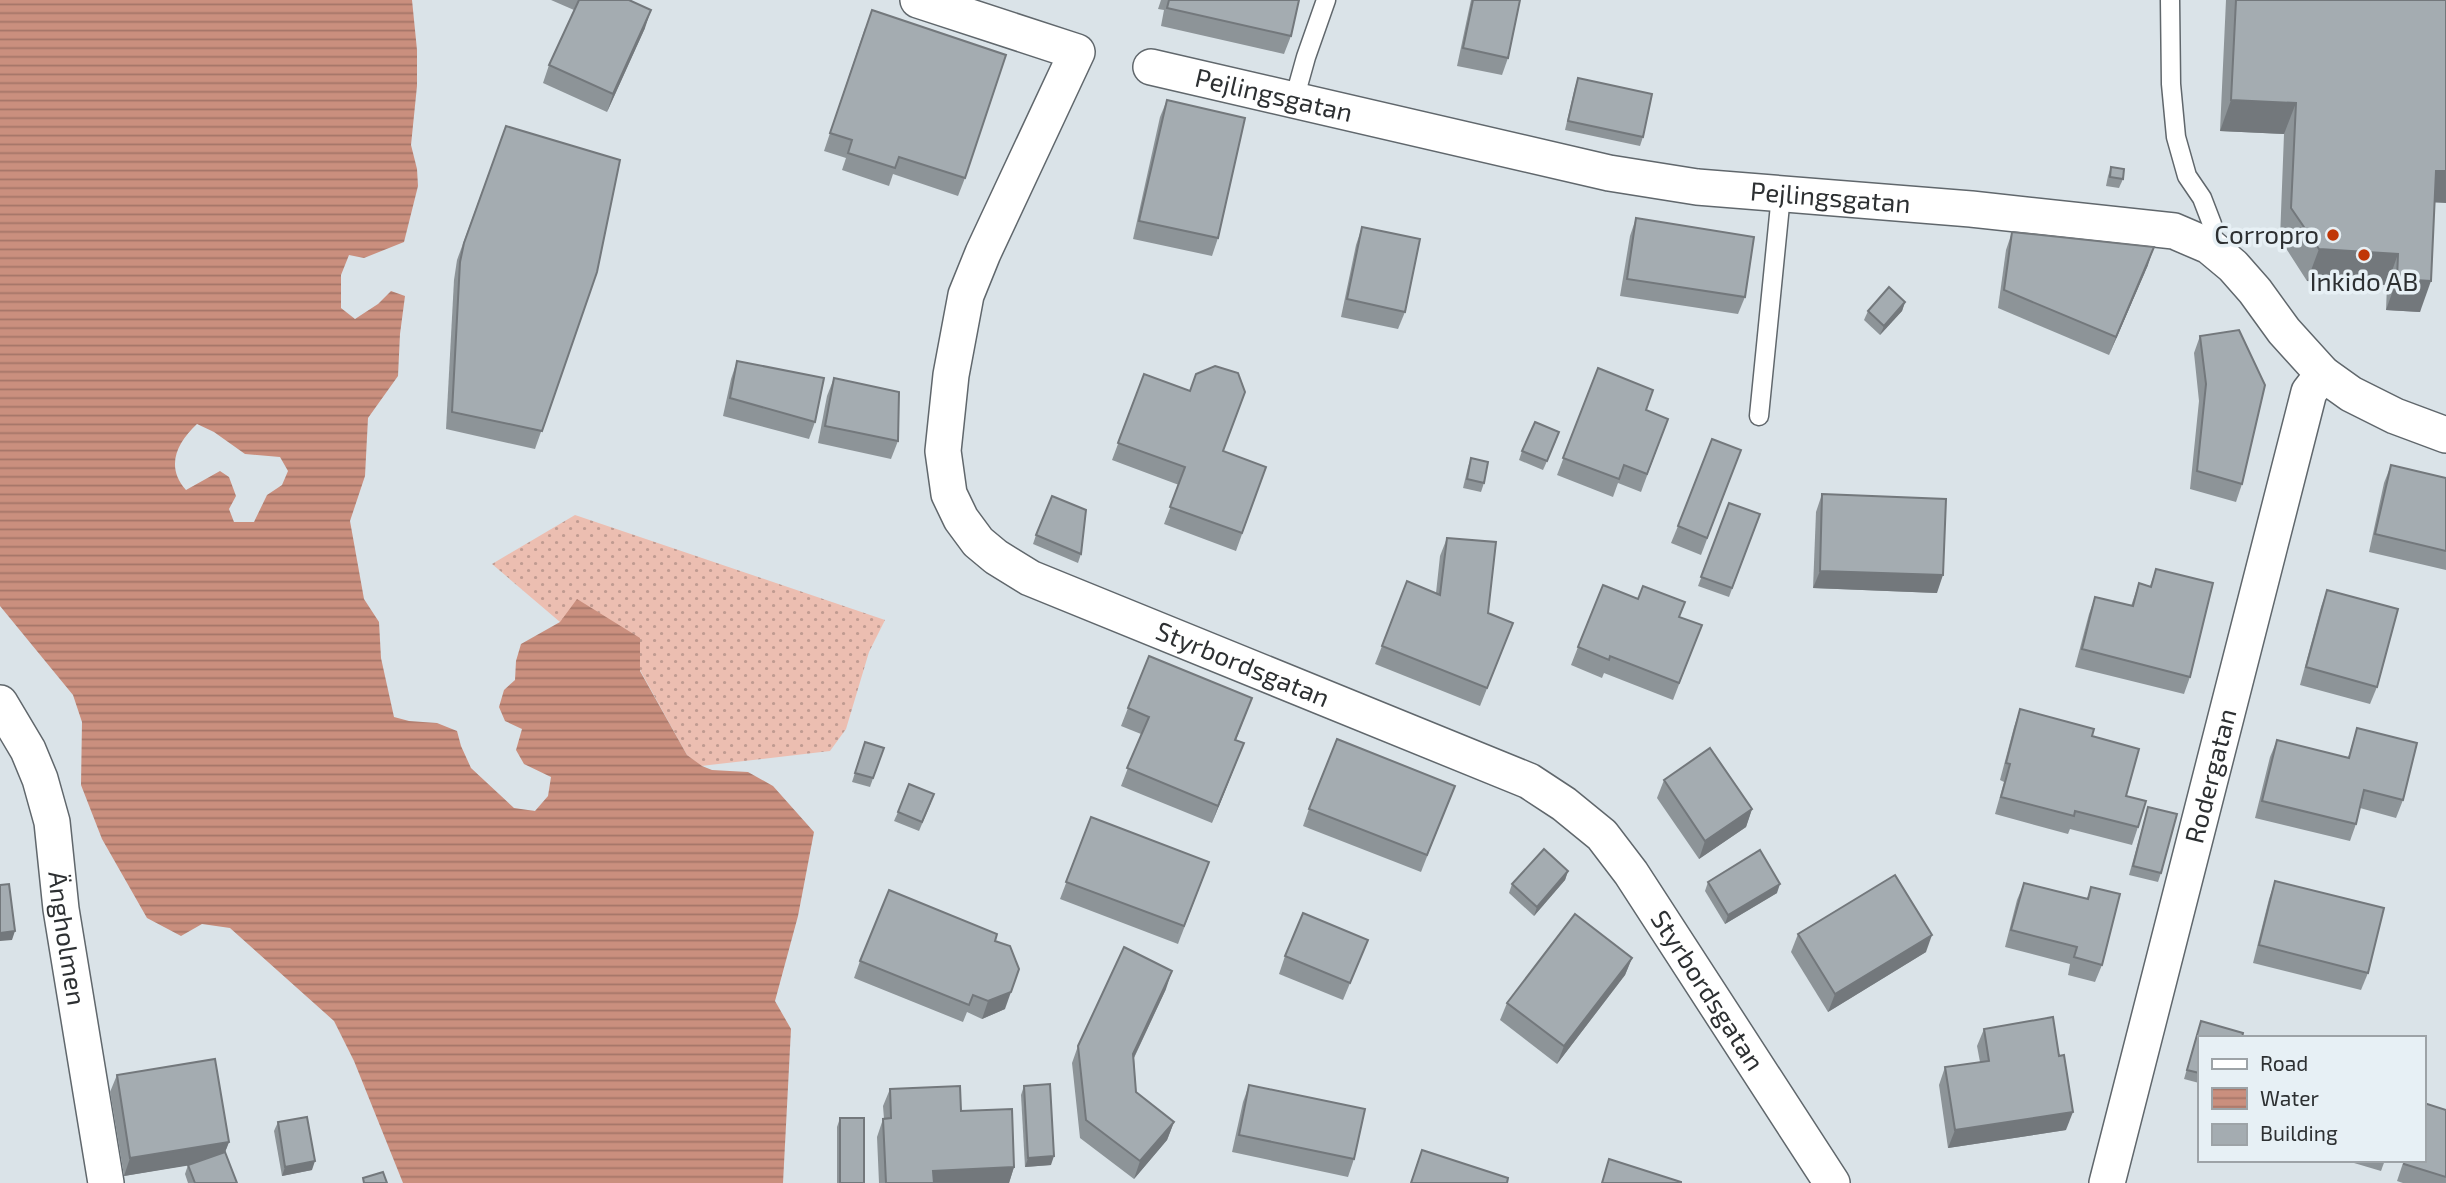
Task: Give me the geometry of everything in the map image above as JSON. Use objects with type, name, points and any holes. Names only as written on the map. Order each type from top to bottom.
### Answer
[{"type":"street","name":"Styrbordsgatan","points":[[918,0],[1077,52],[966,295],[951,375],[943,451],[949,494],[961,519],[978,542],[1030,578],[1529,781],[1564,804],[1602,835],[1631,873],[1832,1183]]},
{"type":"street","name":"Pejlingsgatan","points":[[1151,67],[1609,173],[1697,187],[1970,209],[2175,231],[2209,246],[2240,274],[2284,331],[2323,374],[2351,394],[2395,416],[2446,435]]},
{"type":"street","name":"Rodergatan","points":[[2107,1183],[2309,392],[2323,374]]},
{"type":"street","name":"Ängholmen","points":[[0,703],[28,750],[40,779],[52,822],[61,909],[106,1183]]},
{"type":"lane","points":[[1294,100],[1326,0]]},
{"type":"lane","points":[[2170,0],[2171,84],[2176,137],[2188,176],[2202,198],[2212,224],[2209,246]]},
{"type":"lane","points":[[1759,416],[1781,195]]},
{"type":"shaded area","points":[[575,515],[885,620],[869,652],[846,729],[830,751],[701,766],[687,755],[640,670],[560,622],[492,564]]},
{"type":"water","points":[[0,0],[412,0],[417,86],[411,145],[418,186],[404,242],[364,258],[349,255],[341,275],[341,308],[355,319],[378,304],[391,291],[405,296],[398,376],[368,418],[365,476],[350,521],[364,599],[379,622],[381,658],[394,717],[437,723],[457,731],[471,768],[514,808],[535,811],[548,796],[551,777],[524,764],[516,750],[522,729],[505,721],[499,707],[504,690],[515,680],[516,661],[521,644],[560,622],[577,599],[640,638],[640,671],[687,755],[712,770],[748,772],[773,786],[814,832],[798,916],[775,1001],[791,1029],[783,1183],[403,1183],[354,1061],[334,1021],[230,928],[202,924],[181,936],[147,918],[102,839],[81,785],[82,722],[73,695],[0,606]],"holes":[[[197,424],[214,432],[245,454],[280,457],[288,471],[282,485],[267,495],[254,522],[234,522],[229,509],[236,496],[229,477],[220,471],[186,490],[180,481],[175,464],[176,455],[184,439]]]},
{"type":"building","points":[[579,0],[629,0],[651,10],[613,94],[549,65]]},
{"type":"building","points":[[1169,0],[1299,0],[1291,36],[1167,8]]},
{"type":"building","points":[[1473,0],[1520,0],[1508,58],[1463,48]]},
{"type":"building","points":[[2236,0],[2446,0],[2446,171],[2436,171],[2431,281],[2397,279],[2398,254],[2319,249],[2291,208],[2296,103],[2231,100]]},
{"type":"building","points":[[872,10],[1006,55],[965,178],[899,157],[895,168],[848,153],[852,140],[830,133]]},
{"type":"building","points":[[1578,78],[1652,94],[1643,137],[1568,121]]},
{"type":"building","points":[[1167,100],[1245,118],[1218,238],[1139,221]]},
{"type":"building","points":[[506,126],[620,160],[597,272],[542,431],[452,412],[460,262],[464,243]]},
{"type":"building","points":[[2111,167],[2124,169],[2123,179],[2110,177]]},
{"type":"building","points":[[1636,218],[1754,237],[1745,297],[1627,279]]},
{"type":"building","points":[[1362,227],[1420,239],[1405,312],[1347,299]]},
{"type":"building","points":[[2012,232],[2154,247],[2116,337],[2004,290]]},
{"type":"building","points":[[1889,287],[1905,302],[1884,326],[1868,311]]},
{"type":"building","points":[[2239,330],[2265,385],[2242,484],[2197,471],[2206,384],[2200,336]]},
{"type":"building","points":[[737,361],[824,378],[815,422],[730,398]]},
{"type":"building","points":[[1215,366],[1238,373],[1245,392],[1223,451],[1266,467],[1242,533],[1170,507],[1185,467],[1118,443],[1144,374],[1190,391],[1196,374]]},
{"type":"building","points":[[1598,368],[1653,390],[1646,410],[1668,419],[1647,474],[1624,465],[1619,479],[1563,458]]},
{"type":"building","points":[[834,378],[899,392],[898,441],[825,426]]},
{"type":"building","points":[[1535,422],[1559,432],[1547,461],[1522,451]]},
{"type":"building","points":[[1712,439],[1741,450],[1707,538],[1678,526]]},
{"type":"building","points":[[1471,458],[1488,462],[1484,483],[1467,479]]},
{"type":"building","points":[[2391,465],[2446,478],[2446,551],[2375,534]]},
{"type":"building","points":[[1822,494],[1946,499],[1943,575],[1820,571]]},
{"type":"building","points":[[1052,496],[1086,510],[1081,554],[1036,535]]},
{"type":"building","points":[[1729,503],[1760,514],[1732,588],[1701,577]]},
{"type":"building","points":[[1447,538],[1496,542],[1488,613],[1513,623],[1487,688],[1382,646],[1407,581],[1440,595]]},
{"type":"building","points":[[2156,569],[2213,583],[2190,677],[2082,649],[2095,597],[2133,606],[2139,583],[2151,587]]},
{"type":"building","points":[[1603,585],[1638,599],[1643,586],[1685,602],[1679,617],[1702,625],[1679,683],[1610,656],[1609,660],[1578,647]]},
{"type":"building","points":[[2327,590],[2398,609],[2377,687],[2306,667]]},
{"type":"building","points":[[1149,656],[1252,698],[1235,740],[1244,743],[1218,806],[1127,768],[1149,717],[1128,708]]},
{"type":"building","points":[[2020,709],[2094,729],[2092,736],[2139,749],[2126,796],[2146,801],[2138,827],[2075,811],[2074,816],[2001,797],[2010,764],[2006,763]]},
{"type":"building","points":[[2357,728],[2417,743],[2403,800],[2364,790],[2356,824],[2262,801],[2277,740],[2349,758]]},
{"type":"building","points":[[1337,739],[1455,786],[1427,855],[1309,809]]},
{"type":"building","points":[[865,742],[884,748],[873,778],[855,773]]},
{"type":"building","points":[[1710,748],[1752,809],[1705,841],[1664,780]]},
{"type":"building","points":[[909,784],[934,794],[922,822],[898,812]]},
{"type":"building","points":[[2148,807],[2177,814],[2161,873],[2133,866]]},
{"type":"building","points":[[1091,817],[1209,862],[1184,926],[1066,882]]},
{"type":"building","points":[[1544,849],[1568,871],[1537,907],[1512,884]]},
{"type":"building","points":[[1760,850],[1780,884],[1728,915],[1708,882]]},
{"type":"building","points":[[1895,875],[1932,935],[1835,994],[1798,934]]},
{"type":"building","points":[[2275,881],[2384,908],[2368,973],[2259,945]]},
{"type":"building","points":[[2024,883],[2088,899],[2091,887],[2120,894],[2102,965],[2074,957],[2077,947],[2011,930]]},
{"type":"building","points":[[9,884],[15,931],[0,933],[0,885]]},
{"type":"building","points":[[889,890],[997,934],[995,941],[1010,946],[1019,969],[1011,992],[988,1001],[973,995],[969,1005],[860,961]]},
{"type":"building","points":[[1303,913],[1368,940],[1350,983],[1285,956]]},
{"type":"building","points":[[1575,914],[1632,958],[1564,1046],[1507,1003]]},
{"type":"building","points":[[1124,947],[1172,971],[1133,1054],[1136,1092],[1174,1122],[1140,1161],[1086,1120],[1078,1046]]},
{"type":"building","points":[[2053,1017],[2059,1056],[2064,1055],[2073,1112],[1955,1130],[1945,1067],[1989,1061],[1984,1029]]},
{"type":"building","points":[[2201,1021],[2243,1033],[2242,1036],[2198,1036],[2198,1073],[2187,1070]]},
{"type":"building","points":[[215,1059],[229,1142],[130,1158],[117,1075]]},
{"type":"building","points":[[1050,1084],[1054,1156],[1028,1158],[1024,1086]]},
{"type":"building","points":[[1249,1085],[1365,1109],[1354,1159],[1239,1135]]},
{"type":"building","points":[[960,1086],[961,1111],[1012,1109],[1014,1167],[933,1171],[934,1183],[886,1183],[883,1119],[891,1118],[890,1089]]},
{"type":"building","points":[[2425,1103],[2446,1110],[2446,1177],[2404,1164],[2425,1162]]},
{"type":"building","points":[[307,1117],[315,1161],[285,1167],[278,1122]]},
{"type":"building","points":[[840,1118],[864,1118],[864,1183],[840,1183]]},
{"type":"building","points":[[1422,1150],[1508,1178],[1507,1183],[1411,1183]]},
{"type":"building","points":[[225,1152],[237,1183],[195,1183],[188,1165]]},
{"type":"building","points":[[1609,1159],[1681,1182],[1681,1183],[1602,1183]]},
{"type":"building","points":[[383,1172],[387,1183],[364,1183],[363,1178]]},
{"type":"place","name":"Corropro","points":[[2333,235]]},
{"type":"place","name":"Inkido AB","points":[[2364,255]]}]
